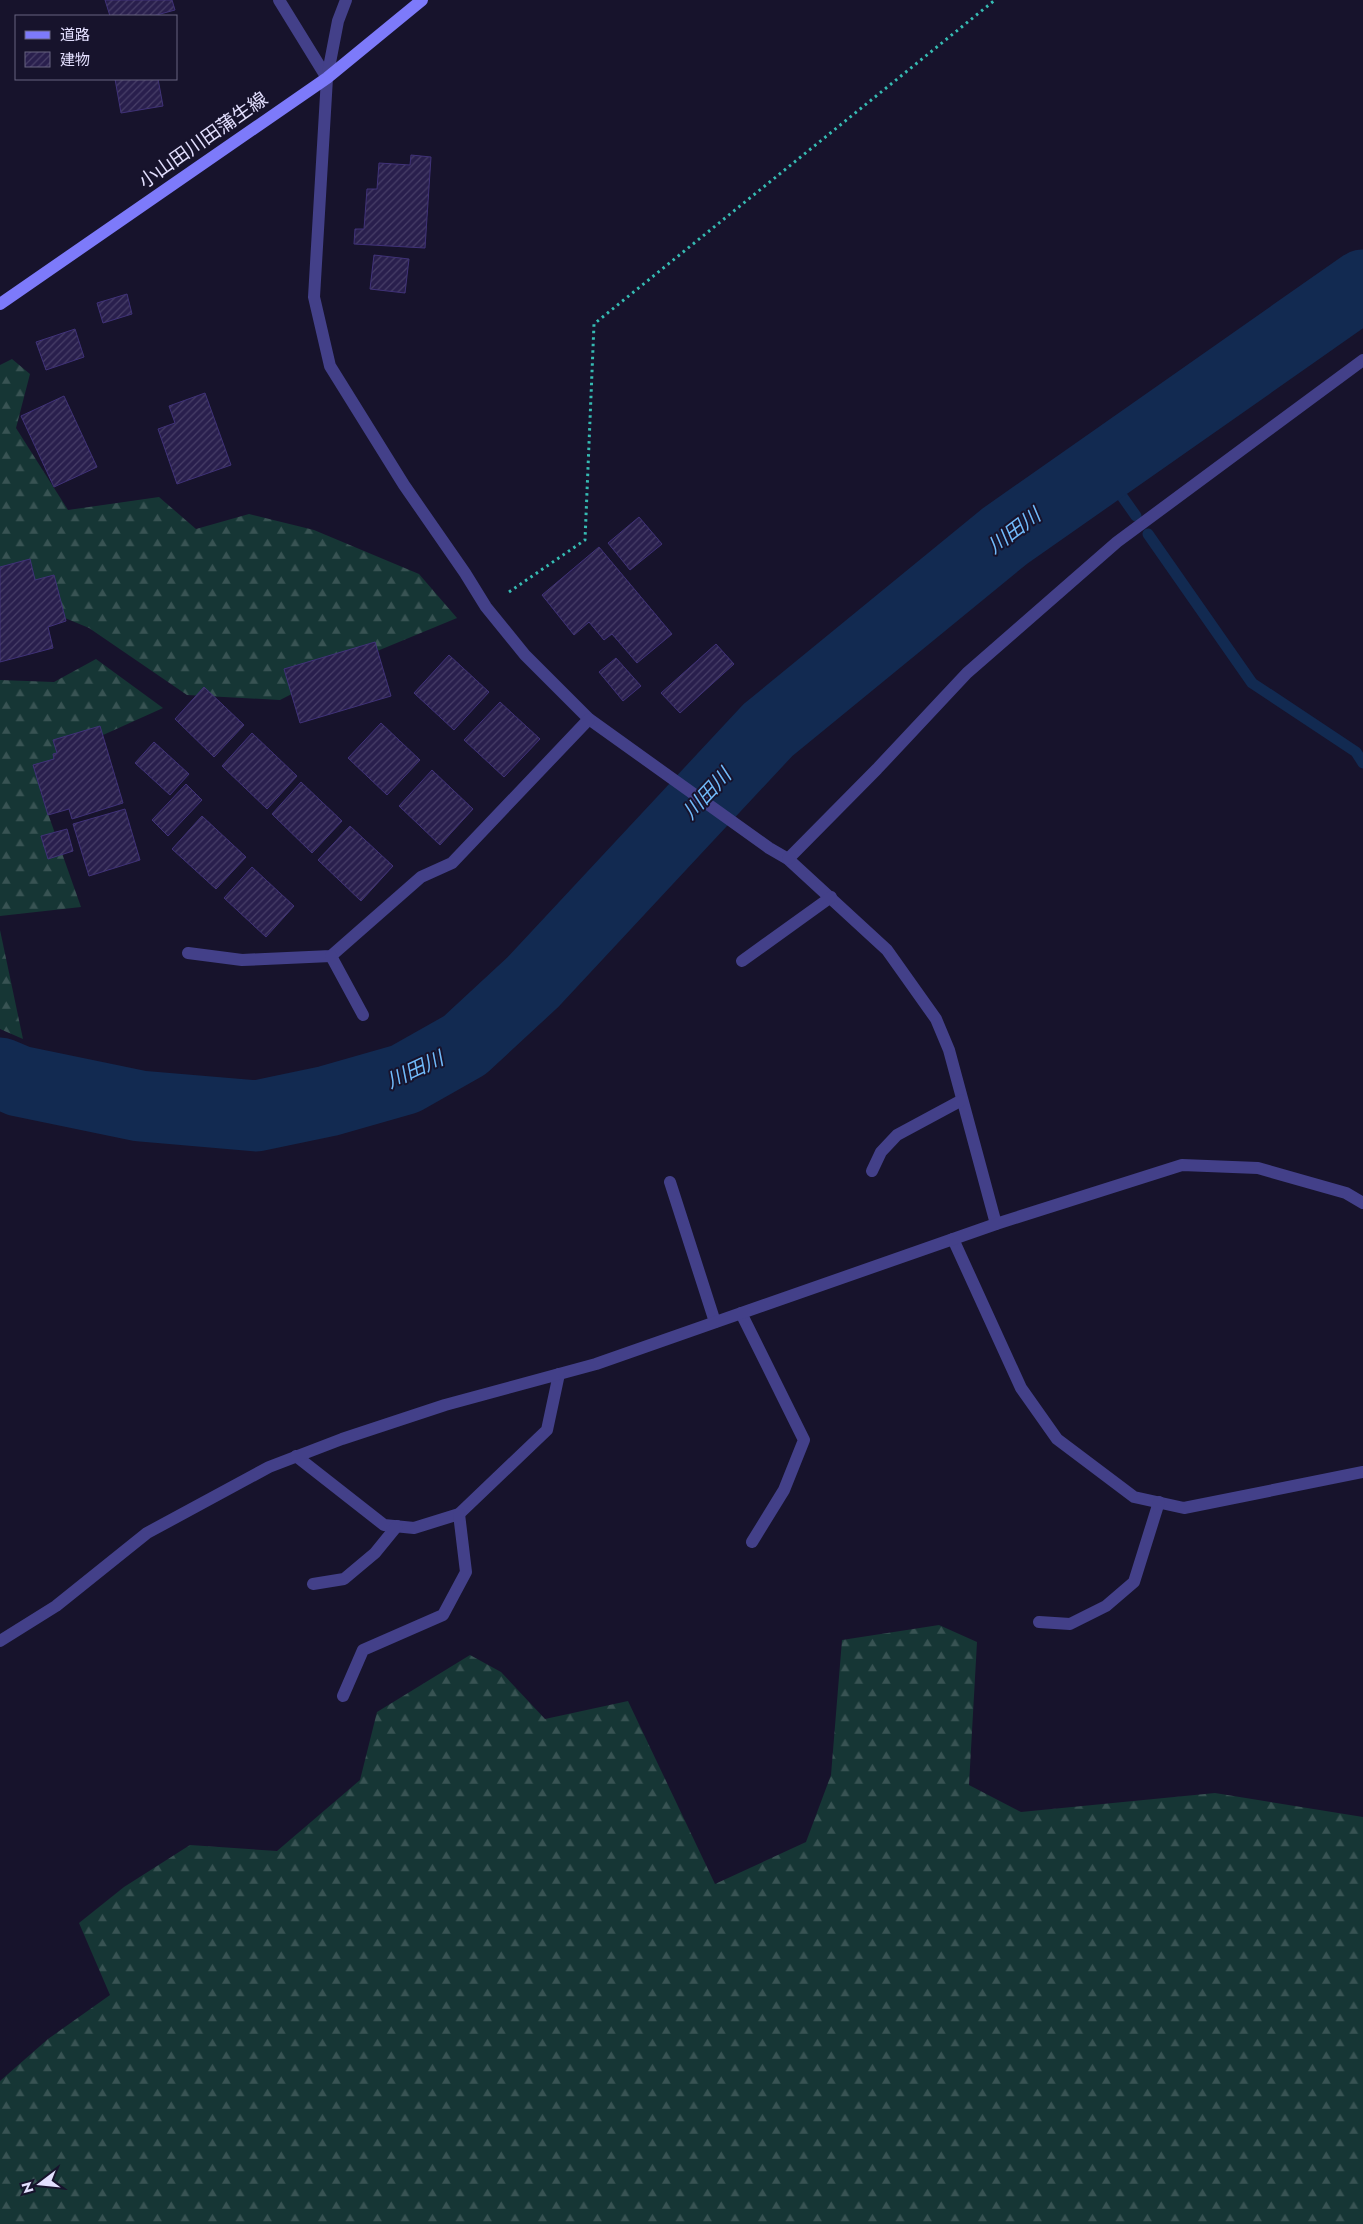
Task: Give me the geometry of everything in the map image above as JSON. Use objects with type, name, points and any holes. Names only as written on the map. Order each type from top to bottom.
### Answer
[{"type":"main road","name":"小山田川田蒲生線","points":[[0,304],[327,78],[422,0]]},
{"type":"street","points":[[279,0],[327,78]]},
{"type":"street","points":[[346,0],[338,21],[327,78],[314,297],[330,366],[404,485],[465,572],[486,608],[525,655],[589,719],[769,848],[788,859],[888,950],[936,1019],[949,1050],[996,1224]]},
{"type":"street","points":[[788,859],[877,769],[967,673],[1110,549],[1363,360]]},
{"type":"street","points":[[188,954],[242,960],[331,956],[421,877],[452,863],[589,719]]},
{"type":"street","points":[[742,961],[831,897]]},
{"type":"street","points":[[331,956],[363,1015]]},
{"type":"street","points":[[872,1171],[881,1152],[897,1135],[962,1100]]},
{"type":"street","points":[[0,1641],[56,1606],[147,1533],[268,1467],[445,1405],[596,1364],[996,1224],[1182,1165],[1258,1168],[1346,1193],[1363,1203]]},
{"type":"street","points":[[670,1182],[715,1322]]},
{"type":"street","points":[[953,1239],[1021,1388],[1056,1439],[1134,1497],[1184,1508],[1363,1472]]},
{"type":"street","points":[[741,1313],[804,1440],[784,1490],[752,1542]]},
{"type":"street","points":[[296,1456],[384,1525],[414,1528],[459,1514],[547,1430],[559,1374]]},
{"type":"street","points":[[1038,1622],[1070,1624],[1106,1606],[1134,1582],[1159,1502]]},
{"type":"street","points":[[343,1696],[364,1650],[443,1615],[466,1572],[459,1514]]},
{"type":"street","points":[[313,1584],[344,1579],[376,1553],[397,1526]]},
{"type":"path","points":[[486,608],[585,540],[594,324],[995,0]]},
{"type":"green space","points":[[12,359],[30,374],[16,428],[68,510],[159,497],[196,529],[249,514],[314,530],[419,574],[457,618],[370,654],[280,700],[187,695],[89,628],[0,591],[0,365]]},
{"type":"green space","points":[[96,659],[163,708],[72,749],[40,791],[81,907],[0,916],[0,680],[54,682]]},
{"type":"green space","points":[[0,930],[23,1039],[0,1029]]},
{"type":"green space","points":[[939,1625],[977,1642],[969,1785],[1021,1812],[1215,1793],[1363,1817],[1363,2224],[0,2224],[0,2081],[48,2039],[110,1995],[79,1923],[124,1887],[190,1845],[277,1851],[360,1780],[377,1712],[470,1655],[501,1672],[545,1719],[628,1701],[715,1884],[806,1842],[831,1775],[842,1640]]},
{"type":"building","points":[[105,0],[172,0],[175,10],[157,15],[110,15]]},
{"type":"building","points":[[115,80],[158,80],[163,106],[121,113]]},
{"type":"building","points":[[411,155],[431,157],[425,248],[354,244],[355,229],[364,229],[367,189],[377,189],[379,163],[410,165]]},
{"type":"building","points":[[374,255],[409,259],[405,293],[370,289]]},
{"type":"building","points":[[127,294],[132,314],[103,323],[97,303]]},
{"type":"building","points":[[75,329],[84,357],[46,370],[36,342]]},
{"type":"building","points":[[205,393],[231,465],[177,484],[158,429],[175,423],[169,406]]},
{"type":"building","points":[[64,396],[97,467],[54,487],[21,416]]},
{"type":"building","points":[[639,517],[662,544],[630,570],[608,543]]},
{"type":"building","points":[[599,547],[672,634],[637,663],[612,634],[604,640],[589,622],[574,635],[542,595]]},
{"type":"building","points":[[30,559],[35,580],[54,575],[66,621],[48,627],[53,648],[0,662],[0,567]]},
{"type":"building","points":[[375,642],[391,696],[300,723],[284,669]]},
{"type":"building","points":[[716,644],[734,664],[680,713],[661,693]]},
{"type":"building","points":[[449,655],[489,692],[454,730],[414,693]]},
{"type":"building","points":[[616,658],[641,686],[623,701],[599,672]]},
{"type":"building","points":[[204,687],[244,725],[214,757],[175,719]]},
{"type":"building","points":[[500,702],[540,739],[504,777],[464,740]]},
{"type":"building","points":[[381,723],[420,760],[387,795],[348,758]]},
{"type":"building","points":[[100,726],[123,803],[72,819],[69,809],[48,815],[33,765],[54,759],[53,754],[57,753],[53,740]]},
{"type":"building","points":[[252,733],[297,776],[267,809],[222,766]]},
{"type":"building","points":[[154,742],[189,774],[170,795],[135,763]]},
{"type":"building","points":[[432,770],[473,809],[440,845],[399,806]]},
{"type":"building","points":[[301,782],[342,821],[312,853],[272,814]]},
{"type":"building","points":[[186,784],[202,800],[168,836],[152,820]]},
{"type":"building","points":[[125,809],[140,860],[89,876],[73,824]]},
{"type":"building","points":[[202,816],[246,857],[216,889],[172,849]]},
{"type":"building","points":[[350,826],[393,866],[361,901],[318,860]]},
{"type":"building","points":[[67,829],[73,851],[48,859],[41,836]]},
{"type":"building","points":[[252,867],[294,906],[266,937],[224,898]]},
{"type":"waterway","name":"川田川","points":[[0,1073],[19,1081],[140,1106],[256,1116],[328,1101],[405,1079],[465,1045],[533,982],[768,730],[1005,536],[1363,285]]},
{"type":"waterway","points":[[1102,468],[1136,516]]},
{"type":"waterway","points":[[1148,534],[1252,683],[1356,752],[1363,763]]}]
